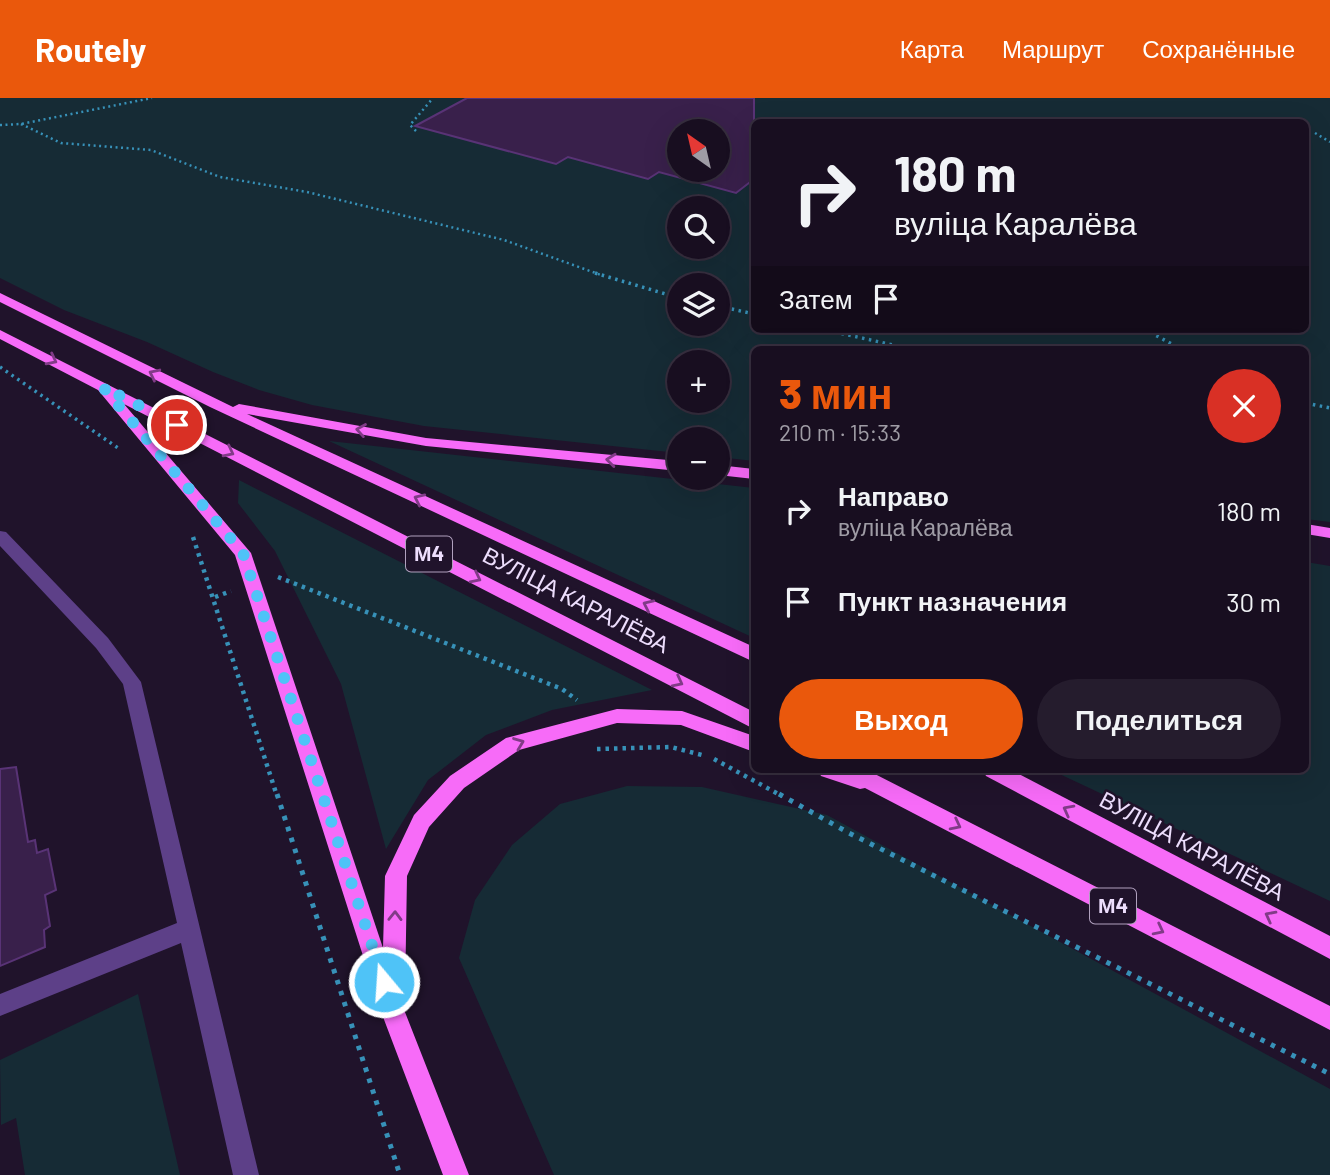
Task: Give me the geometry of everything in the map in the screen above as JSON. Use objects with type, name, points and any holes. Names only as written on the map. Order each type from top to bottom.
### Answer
[{"type":"main road","name":"ВУЛІЦА КАРАЛЁВА","points":[[0,297],[215,404],[751,653]]},
{"type":"main road","name":"ВУЛІЦА КАРАЛЁВА","points":[[0,334],[751,719]]},
{"type":"main road","points":[[103,387],[243,553],[392,1009],[456,1175]]},
{"type":"main road","points":[[215,404],[426,442],[667,465]]},
{"type":"main road","points":[[730,471],[751,474]]},
{"type":"main road","points":[[1309,530],[1330,533]]},
{"type":"main road","points":[[392,1009],[396,876],[421,821],[457,782],[513,744],[617,716],[682,718],[751,743]]},
{"type":"main road","points":[[836,773],[896,794]]},
{"type":"main road","name":"М4","points":[[855,773],[1330,1018]]},
{"type":"main road","name":"ВУЛІЦА КАРАЛЁВА","points":[[999,773],[1330,948]]},
{"type":"lane","points":[[0,536],[102,643],[132,682],[246,1175]]},
{"type":"lane","points":[[0,1005],[190,929]]},
{"type":"path","points":[[0,125],[21,124],[152,98]]},
{"type":"path","points":[[416,131],[410,125],[433,98]]},
{"type":"path","points":[[21,124],[61,143],[152,150],[219,177],[307,192],[504,240],[579,268],[667,294]]},
{"type":"path","points":[[1315,133],[1330,142]]},
{"type":"path","points":[[730,309],[751,313]]},
{"type":"path","points":[[839,333],[898,346]]},
{"type":"path","points":[[1151,333],[1176,346]]},
{"type":"path","points":[[0,367],[35,392],[75,413],[128,455]]},
{"type":"path","points":[[1309,404],[1330,408]]},
{"type":"path","points":[[190,530],[199,547],[400,1175]]},
{"type":"path","points":[[215,597],[274,576],[562,689],[579,702],[592,750],[671,747],[713,758],[849,833],[1330,1074]]},
{"type":"shaded area","points":[[0,98],[1330,98],[1330,522],[1309,519],[1309,346],[751,346],[751,461],[730,458],[730,427],[667,427],[667,452],[424,426],[312,405],[259,390],[64,310],[0,278]]},
{"type":"shaded area","points":[[329,441],[667,478],[667,490],[730,490],[730,485],[751,488],[751,637]]},
{"type":"shaded area","points":[[239,480],[652,690],[552,710],[486,735],[428,780],[386,849],[341,684],[275,551],[238,503]]},
{"type":"shaded area","points":[[1309,562],[1330,566],[1330,901],[1057,773],[1309,773]]},
{"type":"shaded area","points":[[627,786],[702,787],[827,815],[1330,1089],[1330,1175],[554,1175],[459,958],[475,900],[512,845],[560,804]]},
{"type":"shaded area","points":[[138,994],[180,1175],[25,1175],[16,1118],[1,1125],[0,1060]]},
{"type":"building","points":[[467,98],[754,98],[754,119],[751,119],[751,181],[736,193],[696,182],[730,182],[730,119],[667,119],[667,174],[659,172],[648,179],[568,157],[556,164],[415,126]]},
{"type":"building","points":[[16,767],[28,842],[35,840],[37,853],[48,849],[56,890],[45,895],[50,926],[44,930],[45,947],[0,966],[0,769]]},
{"type":"route","points":[[177,425],[103,387],[243,553],[384,982]]}]
